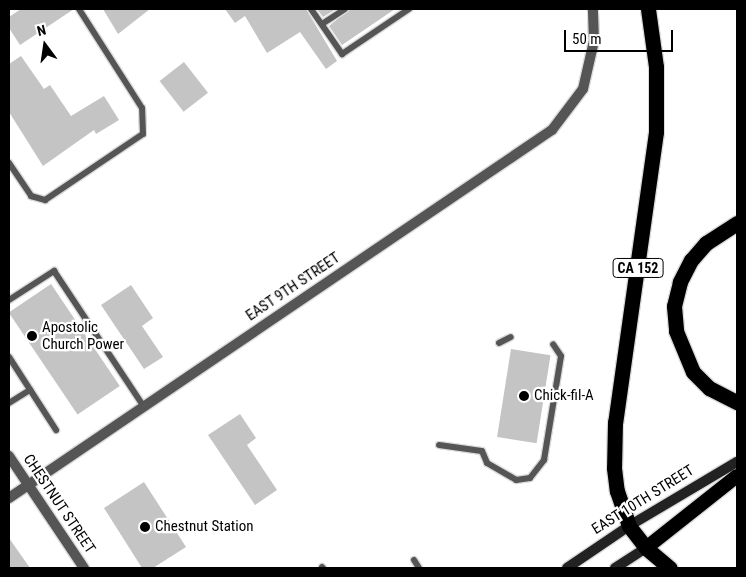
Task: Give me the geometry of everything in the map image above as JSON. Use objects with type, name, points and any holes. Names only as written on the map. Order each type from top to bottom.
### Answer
[{"type":"highway","name":"CA 152","points":[[646,548],[629,526],[617,491],[614,445],[654,155],[656,67],[648,9]]},
{"type":"highway","points":[[737,224],[706,242],[691,260],[680,282],[674,306],[676,331],[693,372],[709,388],[737,402]]},
{"type":"highway","points":[[670,568],[646,548],[737,476]]},
{"type":"main road","name":"EAST 10TH STREET","points":[[567,568],[629,526],[737,462]]},
{"type":"main road","points":[[615,568],[646,548]]},
{"type":"street","name":"EAST 9TH STREET","points":[[9,498],[552,130],[583,89],[594,41],[593,9]]},
{"type":"street","name":"CHESTNUT STREET","points":[[9,456],[84,568]]},
{"type":"lane","points":[[9,163],[32,196],[45,200],[142,134],[142,108],[79,9]]},
{"type":"lane","points":[[311,9],[342,54],[409,9]]},
{"type":"lane","points":[[322,24],[345,9]]},
{"type":"lane","points":[[9,300],[54,271],[144,407]]},
{"type":"lane","points":[[499,343],[511,337]]},
{"type":"lane","points":[[439,445],[482,451],[487,463],[516,480],[530,478],[544,460],[546,451],[561,356],[553,344]]},
{"type":"lane","points":[[9,358],[56,430]]},
{"type":"lane","points":[[9,403],[30,390]]},
{"type":"lane","points":[[414,560],[420,568]]},
{"type":"building","points":[[21,9],[74,9],[20,45],[9,28],[9,17]]},
{"type":"building","points":[[103,9],[150,9],[118,34]]},
{"type":"building","points":[[225,9],[306,9],[337,61],[326,69],[300,32],[267,53],[245,16],[235,23]]},
{"type":"building","points":[[317,9],[336,9],[323,17]]},
{"type":"building","points":[[350,9],[395,9],[342,45],[329,26]]},
{"type":"building","points":[[21,56],[44,89],[50,85],[71,116],[104,96],[119,120],[96,134],[94,130],[43,166],[9,112],[9,64]]},
{"type":"building","points":[[184,62],[208,93],[184,112],[160,81]]},
{"type":"building","points":[[51,284],[120,386],[77,414],[9,313]]},
{"type":"building","points":[[131,285],[153,318],[142,326],[163,357],[144,369],[101,305]]},
{"type":"building","name":"Chick-fil-A","points":[[511,349],[551,355],[537,443],[497,437]]},
{"type":"building","points":[[240,414],[256,438],[247,445],[277,490],[255,505],[208,435]]},
{"type":"building","name":"Chestnut Station","points":[[144,482],[186,547],[153,568],[142,568],[104,508]]},
{"type":"building","points":[[9,538],[30,568],[9,568]]},
{"type":"place","name":"Apostolic Church Power","points":[[32,336]]},
{"type":"place","name":"Chick-fil-A","points":[[524,396]]},
{"type":"place","name":"Chestnut Station","points":[[145,527]]}]
